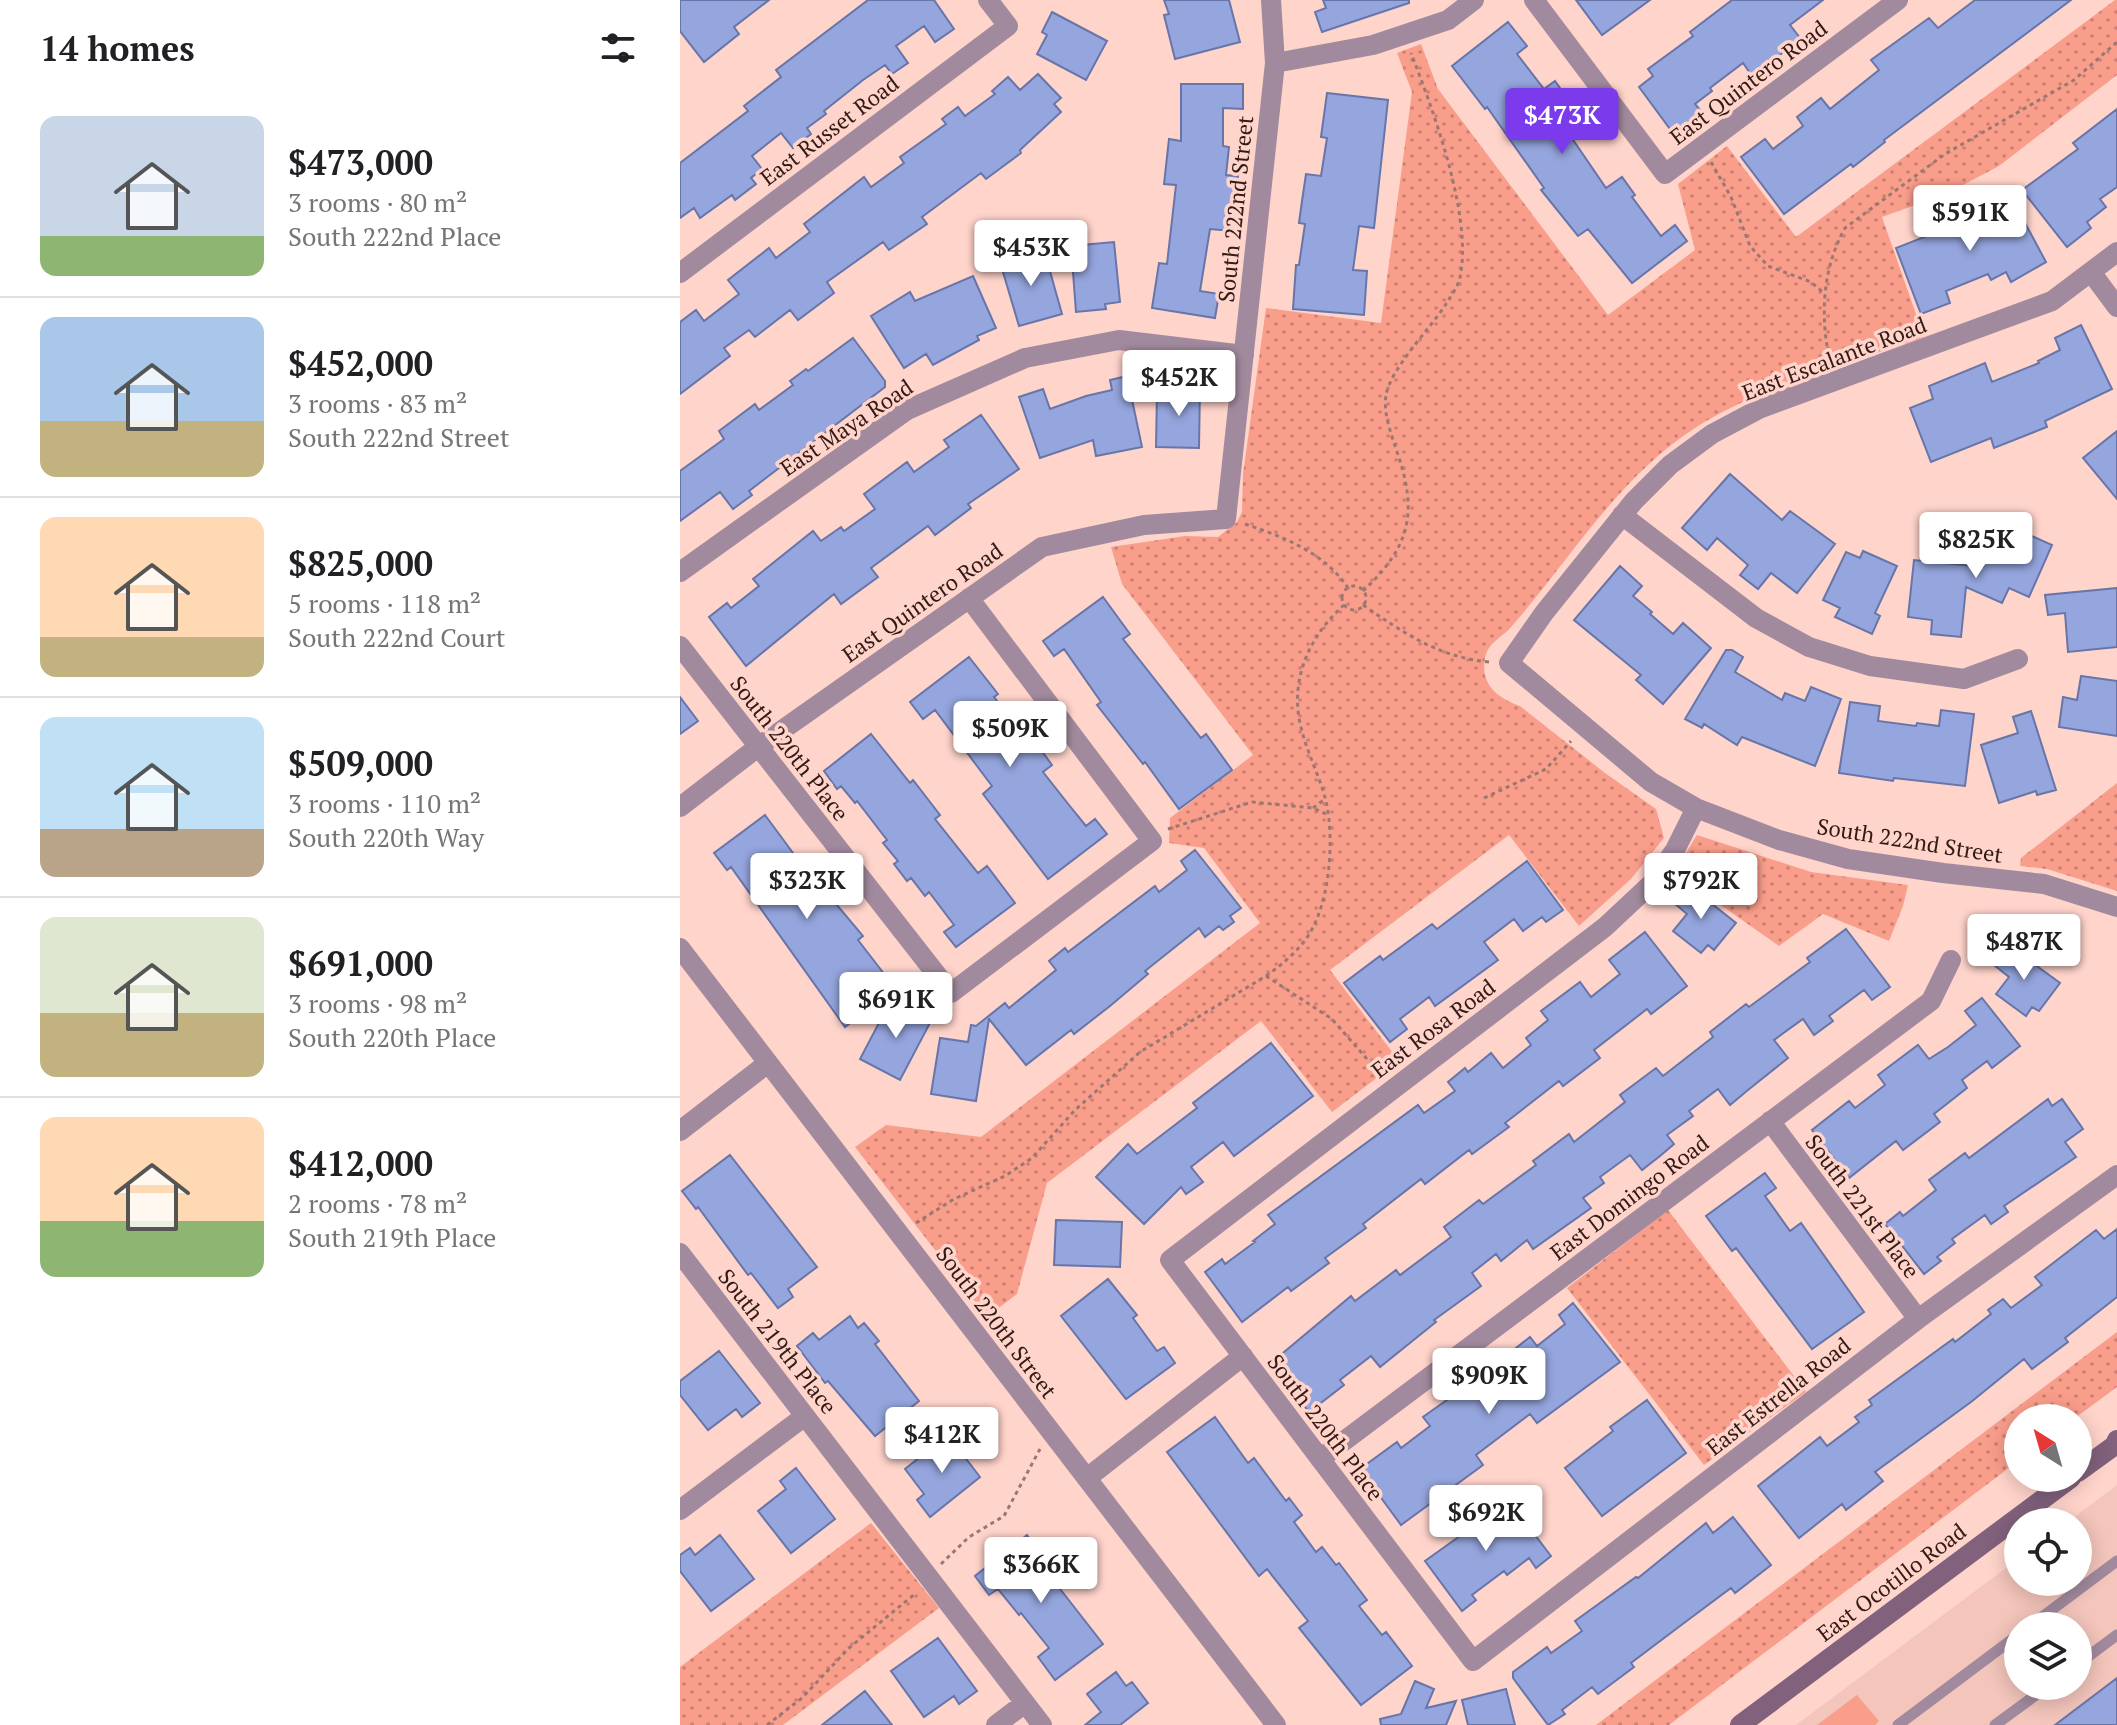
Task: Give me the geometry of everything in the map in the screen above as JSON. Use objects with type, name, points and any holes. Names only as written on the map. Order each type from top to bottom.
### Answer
[{"type":"main road","points":[[2092,1461],[2116,1443]]},
{"type":"main road","name":"East Ocotillo Road","points":[[1740,1725],[2052,1492]]},
{"type":"street","name":"East Russet Road","points":[[680,273],[1008,26],[988,0]]},
{"type":"street","name":"South 222nd Street","points":[[1226,519],[1275,63],[1271,0]]},
{"type":"street","points":[[1275,63],[1373,45],[1448,20],[1474,0]]},
{"type":"street","name":"East Quintero Road","points":[[1534,0],[1665,174],[1898,0]]},
{"type":"street","name":"East Escalante Road","points":[[1509,663],[1544,613],[1622,515],[1670,465],[1712,434],[1761,408],[2052,301],[2117,252]]},
{"type":"street","points":[[2091,272],[2117,307]]},
{"type":"street","name":"East Maya Road","points":[[680,572],[907,410],[1025,358],[1119,340],[1244,355]]},
{"type":"street","points":[[1622,515],[1756,618],[1809,647],[1870,666],[1964,679],[2018,659]]},
{"type":"street","name":"East Quintero Road","points":[[680,807],[758,747],[1042,547],[1144,525],[1226,519]]},
{"type":"street","points":[[969,598],[1152,841]]},
{"type":"street","name":"South 220th Place","points":[[680,646],[951,993],[1152,841]]},
{"type":"street","name":"South 222nd Street","points":[[1509,663],[1651,782],[1696,808],[1779,840],[1848,859],[2044,884],[2117,907]]},
{"type":"street","name":"East Rosa Road","points":[[1170,1260],[1605,927],[1651,884],[1675,850],[1696,808]]},
{"type":"street","name":"South 220th Street","points":[[680,948],[1276,1725]]},
{"type":"street","name":"East Domingo Road","points":[[1320,1459],[1931,1001],[1951,960]]},
{"type":"street","points":[[680,1131],[768,1063]]},
{"type":"street","name":"South 221st Place","points":[[1770,1121],[1918,1319]]},
{"type":"street","name":"East Estrella Road","points":[[1473,1661],[1918,1319],[2117,1175]]},
{"type":"street","name":"South 219th Place","points":[[680,1253],[1042,1725]]},
{"type":"street","name":"South 220th Place","points":[[1170,1260],[1473,1661]]},
{"type":"street","points":[[1087,1478],[1243,1356]]},
{"type":"street","points":[[680,1510],[805,1416]]},
{"type":"street","points":[[996,1725],[1025,1703]]},
{"type":"lane","points":[[2049,1612],[2117,1561]]},
{"type":"lane","points":[[2092,1654],[2117,1635]]},
{"type":"lane","points":[[1898,1725],[2004,1646]]},
{"type":"lane","points":[[1995,1725],[2029,1700]]},
{"type":"path","points":[[1363,591],[1396,555],[1408,523],[1408,481],[1386,413],[1386,396],[1391,380],[1438,318],[1456,288],[1462,250],[1457,198],[1430,103],[1404,34]]},
{"type":"path","points":[[1834,382],[1824,325],[1825,294],[1836,243],[1845,228],[1945,154],[2074,80],[2117,42]]},
{"type":"path","points":[[1700,147],[1731,197],[1750,246],[1768,266],[1811,282],[1825,294]]},
{"type":"path","points":[[1226,519],[1321,558],[1338,573],[1348,588]]},
{"type":"path","points":[[1358,587],[1363,591],[1366,597],[1363,605],[1353,610],[1344,605],[1342,596],[1348,588],[1358,587]]},
{"type":"path","points":[[900,1234],[954,1199],[1005,1176],[1032,1158],[1075,1110],[1140,1052],[1266,976],[1305,941],[1317,916],[1331,855],[1325,799],[1301,728],[1297,692],[1301,667],[1319,631],[1344,605]]},
{"type":"path","points":[[1363,605],[1421,643],[1447,655],[1509,663]]},
{"type":"path","points":[[1484,798],[1546,769],[1583,725]]},
{"type":"path","points":[[1313,808],[1325,799]]},
{"type":"path","points":[[1152,841],[1164,830],[1252,802],[1313,808],[1328,815]]},
{"type":"path","points":[[1266,976],[1332,1019],[1392,1089]]},
{"type":"path","points":[[767,1725],[802,1698],[849,1648],[930,1578],[969,1537],[1004,1516],[1032,1460],[1052,1433]]},
{"type":"shaded area","points":[[2115,0],[2117,75],[1999,166],[1946,194],[1882,217],[1924,337],[1751,398],[1698,426],[1670,446],[1620,493],[1534,600],[1489,648],[1484,667],[1492,689],[1520,706],[1656,809],[1664,838],[1631,879],[1579,926],[1509,835],[1330,970],[1399,1061],[1332,1112],[1261,1021],[1047,1183],[1017,1294],[987,1317],[855,1147],[886,1125],[981,1137],[1260,923],[1204,848],[1169,843],[1170,818],[1253,755],[1122,584],[1111,547],[1185,536],[1218,537],[1237,522],[1242,512],[1243,474],[1266,308],[1381,323],[1412,92],[1397,53],[1421,44],[1438,89],[1608,315],[1695,250],[1678,184],[1727,146],[1796,237]]},
{"type":"shaded area","points":[[2117,783],[2117,891],[2047,869],[2020,866],[2021,858]]},
{"type":"shaded area","points":[[1697,835],[1811,872],[1908,885],[1889,941],[1823,914],[1779,946],[1674,872]]},
{"type":"shaded area","points":[[1668,1210],[1806,1392],[1704,1465],[1567,1288]]},
{"type":"shaded area","points":[[2117,1332],[2117,1387],[2092,1405],[2022,1404]]},
{"type":"shaded area","points":[[2004,1417],[2004,1472],[1669,1725],[1596,1725]]},
{"type":"shaded area","points":[[2117,1485],[2117,1725],[1796,1725],[2004,1569],[2004,1596],[2092,1596],[2092,1508],[2087,1508]]},
{"type":"shaded area","points":[[871,1523],[939,1608],[783,1725],[680,1725],[680,1667]]},
{"type":"shaded area","points":[[1857,1695],[1879,1721],[1875,1725],[1817,1725]]},
{"type":"building","points":[[680,0],[769,0],[734,27],[739,34],[704,62],[680,31]]},
{"type":"building","points":[[868,0],[934,0],[954,29],[935,42],[924,26],[896,46],[908,63],[892,74],[885,65],[863,80],[824,111],[826,114],[807,128],[811,134],[793,148],[781,133],[752,156],[762,169],[751,178],[756,184],[735,200],[732,195],[700,218],[694,208],[680,218],[680,163],[748,111],[744,106],[781,77],[776,70]]},
{"type":"building","points":[[1164,0],[1229,0],[1240,42],[1175,59],[1164,15],[1169,14]]},
{"type":"building","points":[[1323,0],[1409,0],[1409,3],[1322,32],[1315,12],[1326,8]]},
{"type":"building","points":[[1576,0],[1650,0],[1602,35]]},
{"type":"building","points":[[1732,0],[1823,0],[1790,25],[1801,39],[1752,76],[1743,63],[1710,88],[1712,91],[1695,104],[1702,112],[1673,133],[1639,87],[1653,76],[1648,69],[1693,36],[1690,32]]},
{"type":"building","points":[[1975,0],[2071,0],[1884,140],[1853,167],[1851,164],[1784,214],[1741,157],[1765,139],[1773,149],[1803,126],[1797,117],[1821,98],[1830,109],[1879,70],[1871,60],[1929,18],[1938,28]]},
{"type":"building","points":[[1052,12],[1107,41],[1086,80],[1037,54],[1047,35],[1042,32]]},
{"type":"building","points":[[1508,22],[1527,46],[1517,54],[1544,89],[1555,81],[1567,98],[1552,109],[1606,188],[1622,177],[1635,195],[1632,197],[1661,236],[1675,225],[1687,241],[1632,283],[1588,229],[1578,236],[1541,190],[1544,188],[1487,107],[1485,109],[1452,66]]},
{"type":"building","points":[[1038,74],[1061,98],[1054,104],[1061,112],[1020,150],[1021,153],[986,179],[981,173],[922,217],[927,224],[889,250],[883,242],[827,282],[834,293],[798,320],[790,310],[755,337],[749,330],[724,348],[730,356],[680,394],[680,322],[696,310],[704,321],[739,294],[728,280],[769,248],[776,258],[810,232],[804,224],[864,177],[871,187],[904,163],[900,157],[946,124],[942,119],[958,107],[965,116],[995,94],[992,91],[1008,77],[1020,90]]},
{"type":"building","points":[[1181,84],[1243,84],[1243,109],[1223,108],[1223,146],[1229,147],[1226,175],[1238,176],[1231,231],[1210,229],[1200,291],[1219,294],[1215,318],[1152,308],[1159,263],[1167,264],[1176,185],[1164,184],[1169,139],[1181,141]]},
{"type":"building","points":[[1327,93],[1388,100],[1374,228],[1359,226],[1353,270],[1367,271],[1364,315],[1293,309],[1296,265],[1299,265],[1305,224],[1299,223],[1306,174],[1321,176],[1327,138],[1321,137]]},
{"type":"building","points":[[2117,109],[2117,187],[2100,199],[2106,207],[2087,222],[2091,228],[2067,247],[2022,190],[2078,149],[2073,143]]},
{"type":"building","points":[[2009,193],[2046,262],[2011,282],[2006,272],[1991,280],[1988,274],[1946,291],[1950,303],[1921,314],[1896,248],[1960,223],[1959,220]]},
{"type":"building","points":[[1114,242],[1120,302],[1105,304],[1106,309],[1076,312],[1071,246]]},
{"type":"building","points":[[1044,250],[1062,314],[1019,326],[1000,262]]},
{"type":"building","points":[[973,276],[996,328],[977,336],[979,340],[933,365],[926,354],[904,368],[871,316],[910,292],[915,301]]},
{"type":"building","points":[[2081,325],[2112,389],[2045,421],[2047,427],[1994,448],[1991,438],[1931,462],[1910,408],[1933,399],[1929,386],[1985,363],[1992,382],[2039,363],[2060,350],[2055,338]]},
{"type":"building","points":[[853,338],[885,381],[885,387],[749,491],[752,495],[733,509],[720,492],[680,521],[680,471],[724,439],[719,431],[755,404],[759,410],[793,385],[790,381]]},
{"type":"building","points":[[1127,376],[1142,447],[1096,456],[1093,440],[1040,458],[1019,397],[1043,389],[1050,409],[1112,390],[1110,380]]},
{"type":"building","points":[[1179,386],[1200,386],[1199,448],[1156,447],[1157,391],[1179,391]]},
{"type":"building","points":[[981,415],[1019,469],[968,504],[971,508],[935,535],[928,526],[871,568],[878,577],[841,604],[834,594],[746,666],[709,617],[727,603],[731,608],[759,586],[753,579],[813,531],[821,541],[841,527],[844,531],[875,509],[864,494],[907,462],[914,472],[949,447],[944,440]]},
{"type":"building","points":[[2117,431],[2117,499],[2083,458]]},
{"type":"building","points":[[1730,474],[1782,520],[1790,511],[1835,544],[1797,593],[1771,573],[1758,589],[1740,575],[1748,565],[1717,538],[1707,550],[1682,528]]},
{"type":"building","points":[[2002,523],[2052,545],[2029,597],[2009,588],[2002,603],[1966,587],[1961,637],[1931,634],[1932,620],[1908,617],[1914,560],[1983,567]]},
{"type":"building","points":[[1863,551],[1897,566],[1875,613],[1880,616],[1872,634],[1835,617],[1840,608],[1823,600],[1846,552],[1860,558]]},
{"type":"building","points":[[1620,566],[1642,586],[1633,596],[1652,612],[1650,614],[1673,634],[1683,623],[1711,648],[1663,704],[1636,680],[1641,675],[1574,620]]},
{"type":"building","points":[[2117,588],[2117,647],[2068,652],[2065,613],[2048,615],[2045,595]]},
{"type":"building","points":[[1103,597],[1130,634],[1123,639],[1201,738],[1206,734],[1232,770],[1179,809],[1145,762],[1143,764],[1097,705],[1101,702],[1064,649],[1054,656],[1043,641]]},
{"type":"building","points":[[1726,650],[1743,657],[1735,672],[1782,700],[1785,693],[1805,701],[1811,687],[1841,699],[1815,766],[1742,737],[1737,745],[1704,724],[1702,728],[1685,719]]},
{"type":"building","points":[[969,657],[998,694],[994,697],[1024,736],[1028,732],[1052,765],[1043,772],[1086,826],[1095,819],[1107,834],[1048,879],[983,794],[992,786],[935,710],[923,719],[910,702]]},
{"type":"building","points":[[2081,676],[2117,681],[2117,736],[2059,727],[2063,697],[2077,700]]},
{"type":"building","points":[[680,697],[698,721],[680,734]]},
{"type":"building","points":[[1850,702],[1880,706],[1878,721],[1916,726],[1917,723],[1939,726],[1941,710],[1974,714],[1965,786],[1894,778],[1893,781],[1839,773]]},
{"type":"building","points":[[2031,711],[2056,790],[2037,795],[2036,791],[1999,803],[1981,745],[2018,733],[2013,717]]},
{"type":"building","points":[[871,734],[940,815],[935,819],[978,873],[987,866],[1015,903],[956,947],[944,932],[954,925],[929,892],[925,896],[911,878],[907,881],[894,864],[898,861],[883,843],[887,840],[857,801],[855,803],[841,786],[837,789],[824,771]]},
{"type":"building","points":[[765,815],[793,853],[789,856],[812,884],[816,880],[863,936],[858,940],[895,988],[845,1027],[731,867],[727,870],[714,853]]},
{"type":"building","points":[[1195,850],[1241,908],[1230,916],[1234,922],[1223,930],[1219,926],[1205,937],[1199,928],[1145,971],[1148,974],[1110,1006],[1074,1034],[1071,1030],[1026,1065],[989,1019],[976,1101],[931,1094],[940,1038],[968,1042],[971,1025],[976,1026],[1005,1003],[1009,1008],[1056,970],[1049,961],[1065,948],[1068,952],[1155,886],[1159,892],[1187,870],[1181,861]]},
{"type":"building","points":[[1527,861],[1563,910],[1546,922],[1542,917],[1523,931],[1514,919],[1484,942],[1498,960],[1435,1006],[1429,997],[1400,1019],[1407,1029],[1390,1042],[1344,983],[1380,956],[1383,960],[1432,924],[1437,929]]},
{"type":"building","points":[[1687,884],[1736,923],[1714,950],[1708,945],[1701,953],[1673,931],[1687,914],[1673,902]]},
{"type":"building","points":[[1846,929],[1890,987],[1872,1000],[1864,990],[1829,1016],[1833,1021],[1814,1035],[1803,1019],[1774,1040],[1788,1058],[1730,1105],[1718,1089],[1689,1111],[1693,1116],[1667,1135],[1674,1144],[1660,1156],[1642,1170],[1630,1155],[1600,1177],[1604,1183],[1583,1198],[1591,1208],[1533,1249],[1527,1240],[1501,1261],[1496,1254],[1472,1273],[1481,1286],[1434,1320],[1436,1322],[1380,1367],[1371,1356],[1340,1380],[1344,1385],[1309,1412],[1271,1363],[1351,1296],[1355,1301],[1396,1270],[1400,1275],[1451,1237],[1444,1227],[1479,1200],[1483,1204],[1536,1165],[1533,1161],[1569,1134],[1574,1142],[1625,1102],[1620,1095],[1656,1068],[1663,1076],[1713,1037],[1710,1032],[1810,962],[1807,958]]},
{"type":"building","points":[[1645,932],[1687,986],[1651,1014],[1647,1009],[1594,1050],[1600,1058],[1563,1086],[1559,1081],[1505,1123],[1509,1127],[1472,1154],[1469,1150],[1425,1184],[1421,1179],[1363,1224],[1366,1228],[1325,1258],[1329,1263],[1291,1291],[1288,1287],[1242,1322],[1205,1272],[1222,1259],[1225,1264],[1255,1242],[1275,1224],[1268,1215],[1418,1105],[1424,1113],[1455,1091],[1448,1082],[1465,1068],[1468,1072],[1491,1053],[1503,1068],[1531,1045],[1526,1038],[1548,1020],[1541,1011],[1580,982],[1591,997],[1620,974],[1609,960]]},
{"type":"building","points":[[2008,945],[2060,983],[2039,1011],[2032,1007],[2026,1016],[1996,994],[2009,977],[1994,965]]},
{"type":"building","points":[[1982,998],[2020,1046],[1992,1068],[1987,1061],[1962,1080],[1967,1088],[1934,1114],[1940,1122],[1903,1150],[1896,1141],[1849,1178],[1812,1130],[1849,1101],[1855,1108],[1885,1085],[1878,1075],[1918,1045],[1929,1059],[1948,1047],[1976,1025],[1965,1011]]},
{"type":"building","points":[[891,1000],[931,1021],[900,1080],[860,1059]]},
{"type":"building","points":[[1271,1043],[1313,1096],[1234,1156],[1223,1142],[1191,1167],[1203,1182],[1186,1194],[1181,1187],[1144,1224],[1096,1177],[1128,1144],[1137,1154],[1197,1108],[1193,1103]]},
{"type":"building","points":[[2048,1099],[2052,1106],[2062,1099],[2083,1129],[2065,1142],[2076,1157],[2004,1206],[2008,1212],[1991,1224],[1985,1215],[1952,1239],[1955,1243],[1937,1257],[1941,1261],[1924,1274],[1885,1224],[1900,1212],[1903,1216],[1936,1190],[1929,1180],[1965,1153],[1969,1158]]},
{"type":"building","points":[[730,1155],[817,1267],[788,1289],[793,1297],[778,1308],[682,1191]]},
{"type":"building","points":[[1765,1173],[1776,1188],[1765,1196],[1790,1231],[1801,1223],[1864,1312],[1812,1349],[1736,1248],[1732,1251],[1706,1216]]},
{"type":"building","points":[[1056,1220],[1122,1222],[1120,1267],[1054,1265]]},
{"type":"building","points":[[2117,1229],[2117,1297],[2065,1338],[2068,1342],[2032,1369],[2024,1359],[1875,1472],[1883,1481],[1846,1510],[1842,1504],[1799,1538],[1758,1486],[1820,1437],[1827,1446],[1859,1422],[1855,1417],[1872,1405],[1869,1400],[1953,1339],[1955,1342],[1991,1314],[1988,1310],[2003,1299],[2011,1308],[2042,1285],[2035,1277],[2096,1230],[2104,1239]]},
{"type":"building","points":[[1108,1279],[1137,1315],[1133,1318],[1157,1351],[1164,1347],[1175,1363],[1126,1399],[1061,1316]]},
{"type":"building","points":[[1573,1303],[1620,1362],[1537,1423],[1530,1414],[1476,1455],[1483,1465],[1401,1525],[1360,1469],[1397,1442],[1401,1448],[1430,1426],[1423,1417],[1482,1375],[1489,1383],[1523,1358],[1516,1348],[1530,1337],[1537,1346],[1565,1324],[1559,1315]]},
{"type":"building","points":[[850,1316],[858,1328],[864,1323],[879,1341],[875,1344],[919,1401],[875,1436],[828,1381],[825,1383],[797,1346],[813,1333],[819,1340]]},
{"type":"building","points":[[719,1351],[760,1403],[742,1417],[736,1409],[708,1430],[680,1395],[680,1381]]},
{"type":"building","points":[[1647,1400],[1686,1453],[1602,1516],[1565,1468],[1613,1431],[1610,1427]]},
{"type":"building","points":[[1215,1417],[1248,1463],[1254,1458],[1286,1501],[1289,1498],[1302,1515],[1294,1522],[1316,1552],[1322,1547],[1336,1565],[1339,1563],[1367,1600],[1359,1606],[1382,1635],[1386,1632],[1412,1666],[1361,1705],[1299,1628],[1308,1621],[1267,1569],[1259,1576],[1167,1452]]},
{"type":"building","points":[[948,1435],[980,1477],[930,1517],[917,1500],[924,1494],[905,1469]]},
{"type":"building","points":[[796,1468],[835,1519],[791,1553],[758,1511],[786,1489],[780,1481]]},
{"type":"building","points":[[1506,1497],[1551,1556],[1536,1568],[1529,1558],[1507,1575],[1504,1571],[1472,1595],[1476,1600],[1462,1611],[1425,1561],[1471,1528],[1469,1525]]},
{"type":"building","points":[[1733,1517],[1771,1565],[1735,1593],[1731,1588],[1688,1620],[1631,1663],[1634,1667],[1598,1694],[1592,1687],[1562,1710],[1565,1714],[1548,1725],[1513,1678],[1513,1672],[1547,1647],[1551,1653],[1582,1631],[1575,1621],[1638,1578],[1706,1523],[1713,1533]]},
{"type":"building","points":[[720,1535],[754,1579],[711,1611],[680,1571],[680,1555],[690,1548],[695,1555]]},
{"type":"building","points":[[1027,1535],[1062,1581],[1057,1585],[1103,1644],[1055,1680],[1038,1657],[1049,1648],[998,1589],[989,1595],[975,1576]]},
{"type":"building","points":[[938,1638],[977,1691],[959,1704],[954,1696],[924,1717],[891,1671]]},
{"type":"building","points":[[1116,1672],[1126,1686],[1132,1682],[1148,1703],[1120,1725],[1085,1725],[1101,1712],[1087,1694]]},
{"type":"building","points":[[2117,1678],[2117,1725],[2055,1725],[2092,1700]]},
{"type":"building","points":[[1415,1681],[1434,1689],[1426,1708],[1456,1701],[1446,1725],[1381,1725],[1380,1719],[1401,1714]]},
{"type":"building","points":[[1506,1689],[1515,1725],[1468,1725],[1462,1700]]},
{"type":"building","points":[[865,1691],[892,1725],[822,1725]]}]
